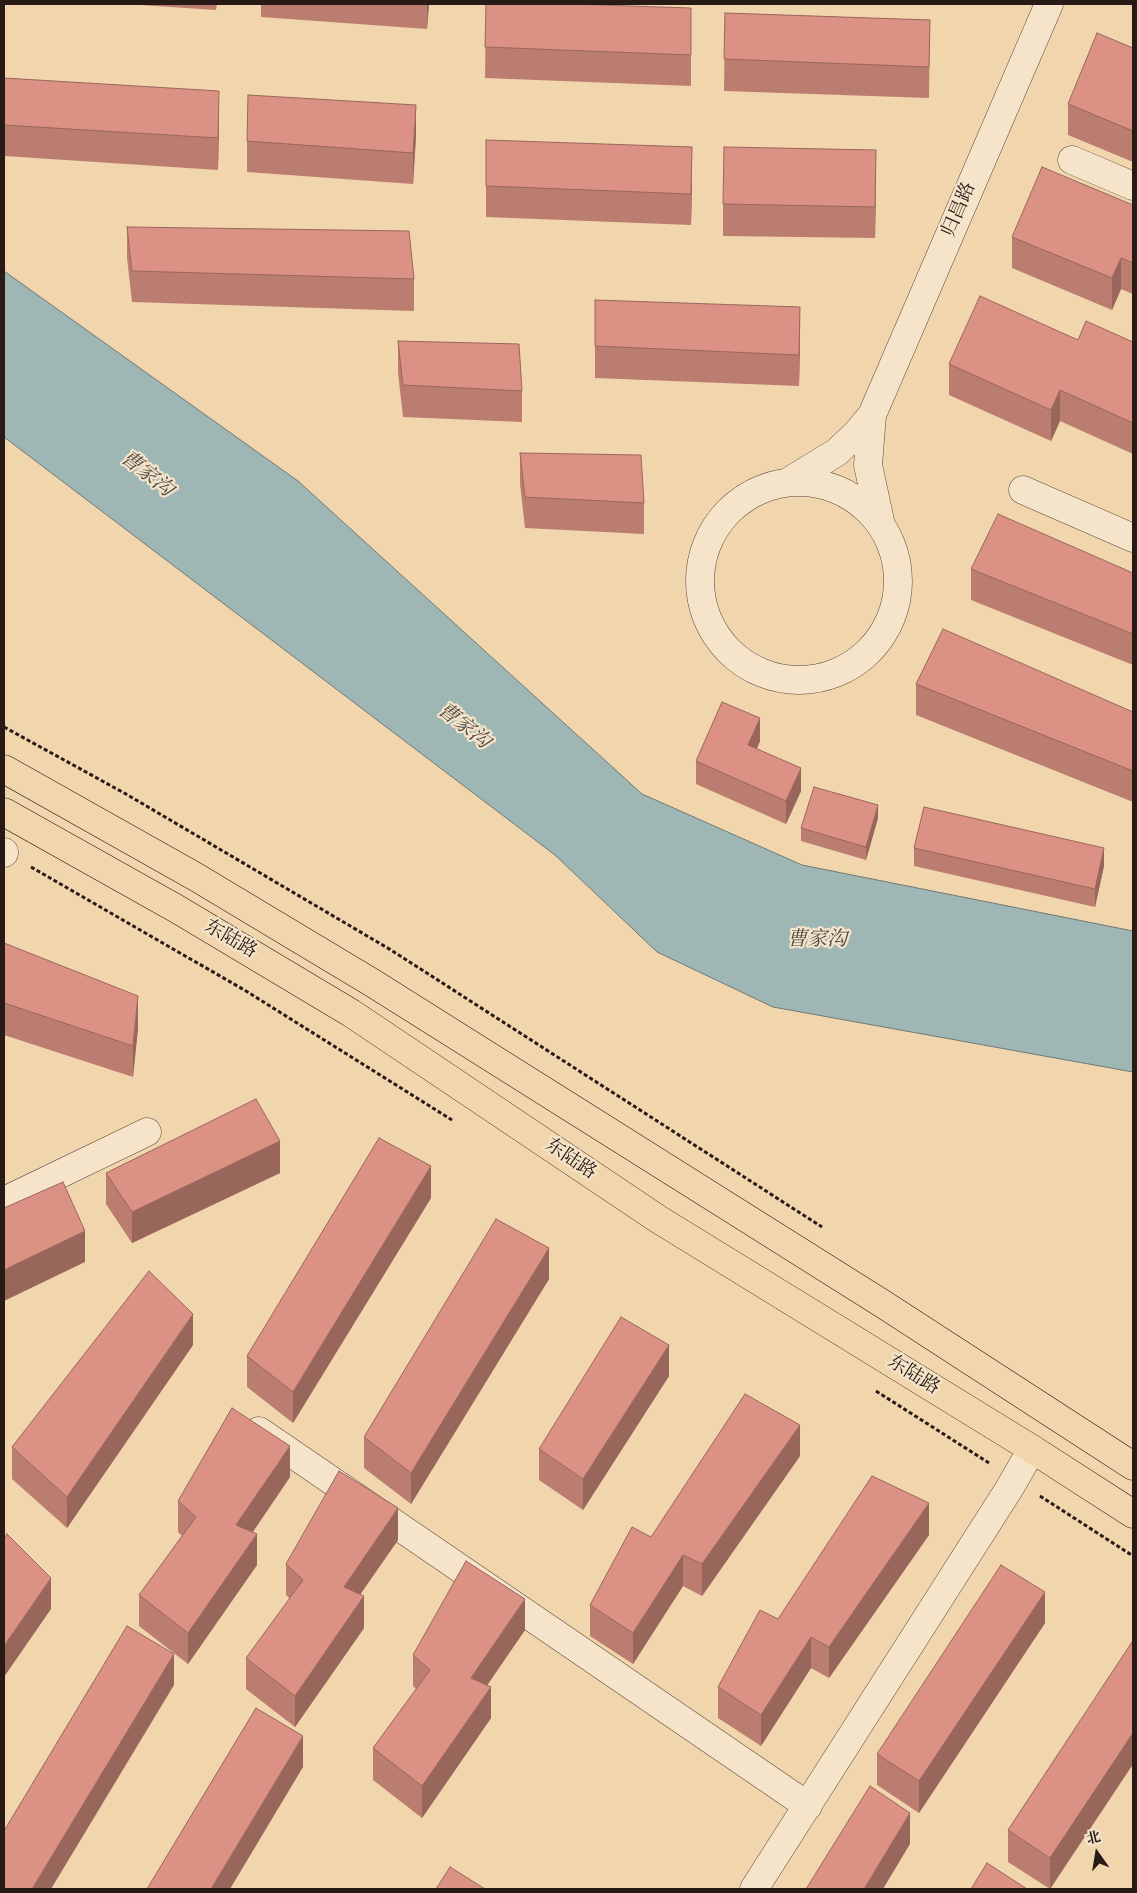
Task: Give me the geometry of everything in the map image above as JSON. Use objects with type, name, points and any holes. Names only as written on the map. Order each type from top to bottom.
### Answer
[{"type":"main road","name":"东陆路","points":[[4,769],[204,881],[371,982],[874,1298],[1133,1466]]},
{"type":"main road","name":"东陆路","points":[[4,812],[193,919],[351,1013],[658,1219],[1032,1449],[1133,1514]]},
{"type":"street","name":"归昌路","points":[[788,482],[837,452],[872,415],[1049,4]]},
{"type":"street","points":[[1072,160],[1133,186]]},
{"type":"street","name":"归昌路","points":[[872,415],[868,465],[880,521],[892,544],[899,578],[898,595],[891,620],[878,643],[859,661],[836,673],[811,680],[784,679],[759,672],[737,658],[719,640],[704,609],[700,592],[700,566],[707,541],[721,519],[740,501],[763,488],[788,482],[814,482],[839,489],[862,503],[880,521]]},
{"type":"street","points":[[1023,490],[1133,538]]},
{"type":"street","points":[[4,1202],[147,1132]]},
{"type":"street","points":[[241,1419],[808,1806]]},
{"type":"street","points":[[754,1889],[1009,1489],[1032,1449]]},
{"type":"path","points":[[4,726],[126,794],[391,950],[825,1229]]},
{"type":"water","name":"曹家沟","points":[[4,271],[298,481],[642,794],[802,865],[1133,931],[1133,1072],[773,1007],[657,952],[555,855],[4,437]]},
{"type":"building","points":[[486,4],[571,4],[691,8],[691,55],[485,47]]},
{"type":"building","points":[[725,13],[930,20],[929,67],[724,59]]},
{"type":"building","points":[[1097,33],[1133,48],[1133,131],[1068,104]]},
{"type":"building","points":[[4,78],[219,91],[218,138],[4,125]]},
{"type":"building","points":[[248,95],[416,105],[413,153],[247,141]]},
{"type":"building","points":[[486,140],[692,147],[691,194],[486,186]]},
{"type":"building","points":[[724,147],[876,150],[875,207],[723,204]]},
{"type":"building","points":[[1042,167],[1133,205],[1133,263],[1121,258],[1112,278],[1012,237]]},
{"type":"building","points":[[127,227],[409,231],[414,279],[132,271]]},
{"type":"building","points":[[980,296],[1078,340],[1086,321],[1133,342],[1133,423],[1060,390],[1051,410],[949,364]]},
{"type":"building","points":[[595,300],[800,307],[799,355],[595,346]]},
{"type":"building","points":[[398,341],[519,344],[522,391],[403,385]]},
{"type":"building","points":[[520,453],[641,455],[644,503],[525,497]]},
{"type":"building","points":[[998,514],[1133,573],[1133,634],[971,569]]},
{"type":"building","points":[[943,629],[1133,712],[1133,771],[916,684]]},
{"type":"building","points":[[722,702],[760,718],[748,745],[801,768],[786,801],[696,761]]},
{"type":"building","points":[[814,787],[878,805],[866,847],[801,828]]},
{"type":"building","points":[[924,807],[1104,848],[1095,889],[914,848]]},
{"type":"building","points":[[4,943],[138,996],[133,1046],[4,1003]]},
{"type":"building","points":[[256,1099],[280,1141],[132,1212],[106,1173]]},
{"type":"building","points":[[379,1138],[431,1166],[293,1392],[247,1356]]},
{"type":"building","points":[[63,1182],[85,1231],[4,1270],[4,1208]]},
{"type":"building","points":[[496,1219],[549,1248],[411,1473],[364,1437]]},
{"type":"building","points":[[149,1271],[193,1314],[67,1497],[12,1447]]},
{"type":"building","points":[[621,1317],[669,1345],[583,1479],[539,1449]]},
{"type":"building","points":[[745,1394],[800,1425],[702,1564],[683,1555],[633,1633],[590,1605],[632,1527],[651,1537]]},
{"type":"building","points":[[232,1408],[290,1446],[236,1525],[257,1534],[188,1633],[139,1595],[196,1517],[178,1501]]},
{"type":"building","points":[[339,1471],[398,1508],[344,1587],[364,1596],[295,1696],[246,1658],[303,1580],[286,1564]]},
{"type":"building","points":[[872,1476],[929,1503],[829,1647],[811,1637],[761,1715],[718,1687],[760,1610],[778,1619]]},
{"type":"building","points":[[7,1534],[51,1578],[4,1646],[4,1539]]},
{"type":"building","points":[[466,1561],[525,1599],[471,1678],[491,1687],[422,1786],[373,1748],[430,1670],[413,1655]]},
{"type":"building","points":[[1001,1565],[1045,1592],[919,1781],[877,1754]]},
{"type":"building","points":[[127,1626],[174,1654],[32,1889],[4,1889],[4,1831]]},
{"type":"building","points":[[1132,1642],[1133,1733],[1050,1858],[1008,1830]]},
{"type":"building","points":[[256,1708],[303,1736],[211,1889],[147,1889]]},
{"type":"building","points":[[870,1786],[910,1813],[864,1889],[806,1889]]},
{"type":"building","points":[[987,1863],[1027,1889],[971,1889]]},
{"type":"building","points":[[450,1867],[485,1889],[436,1889]]}]
